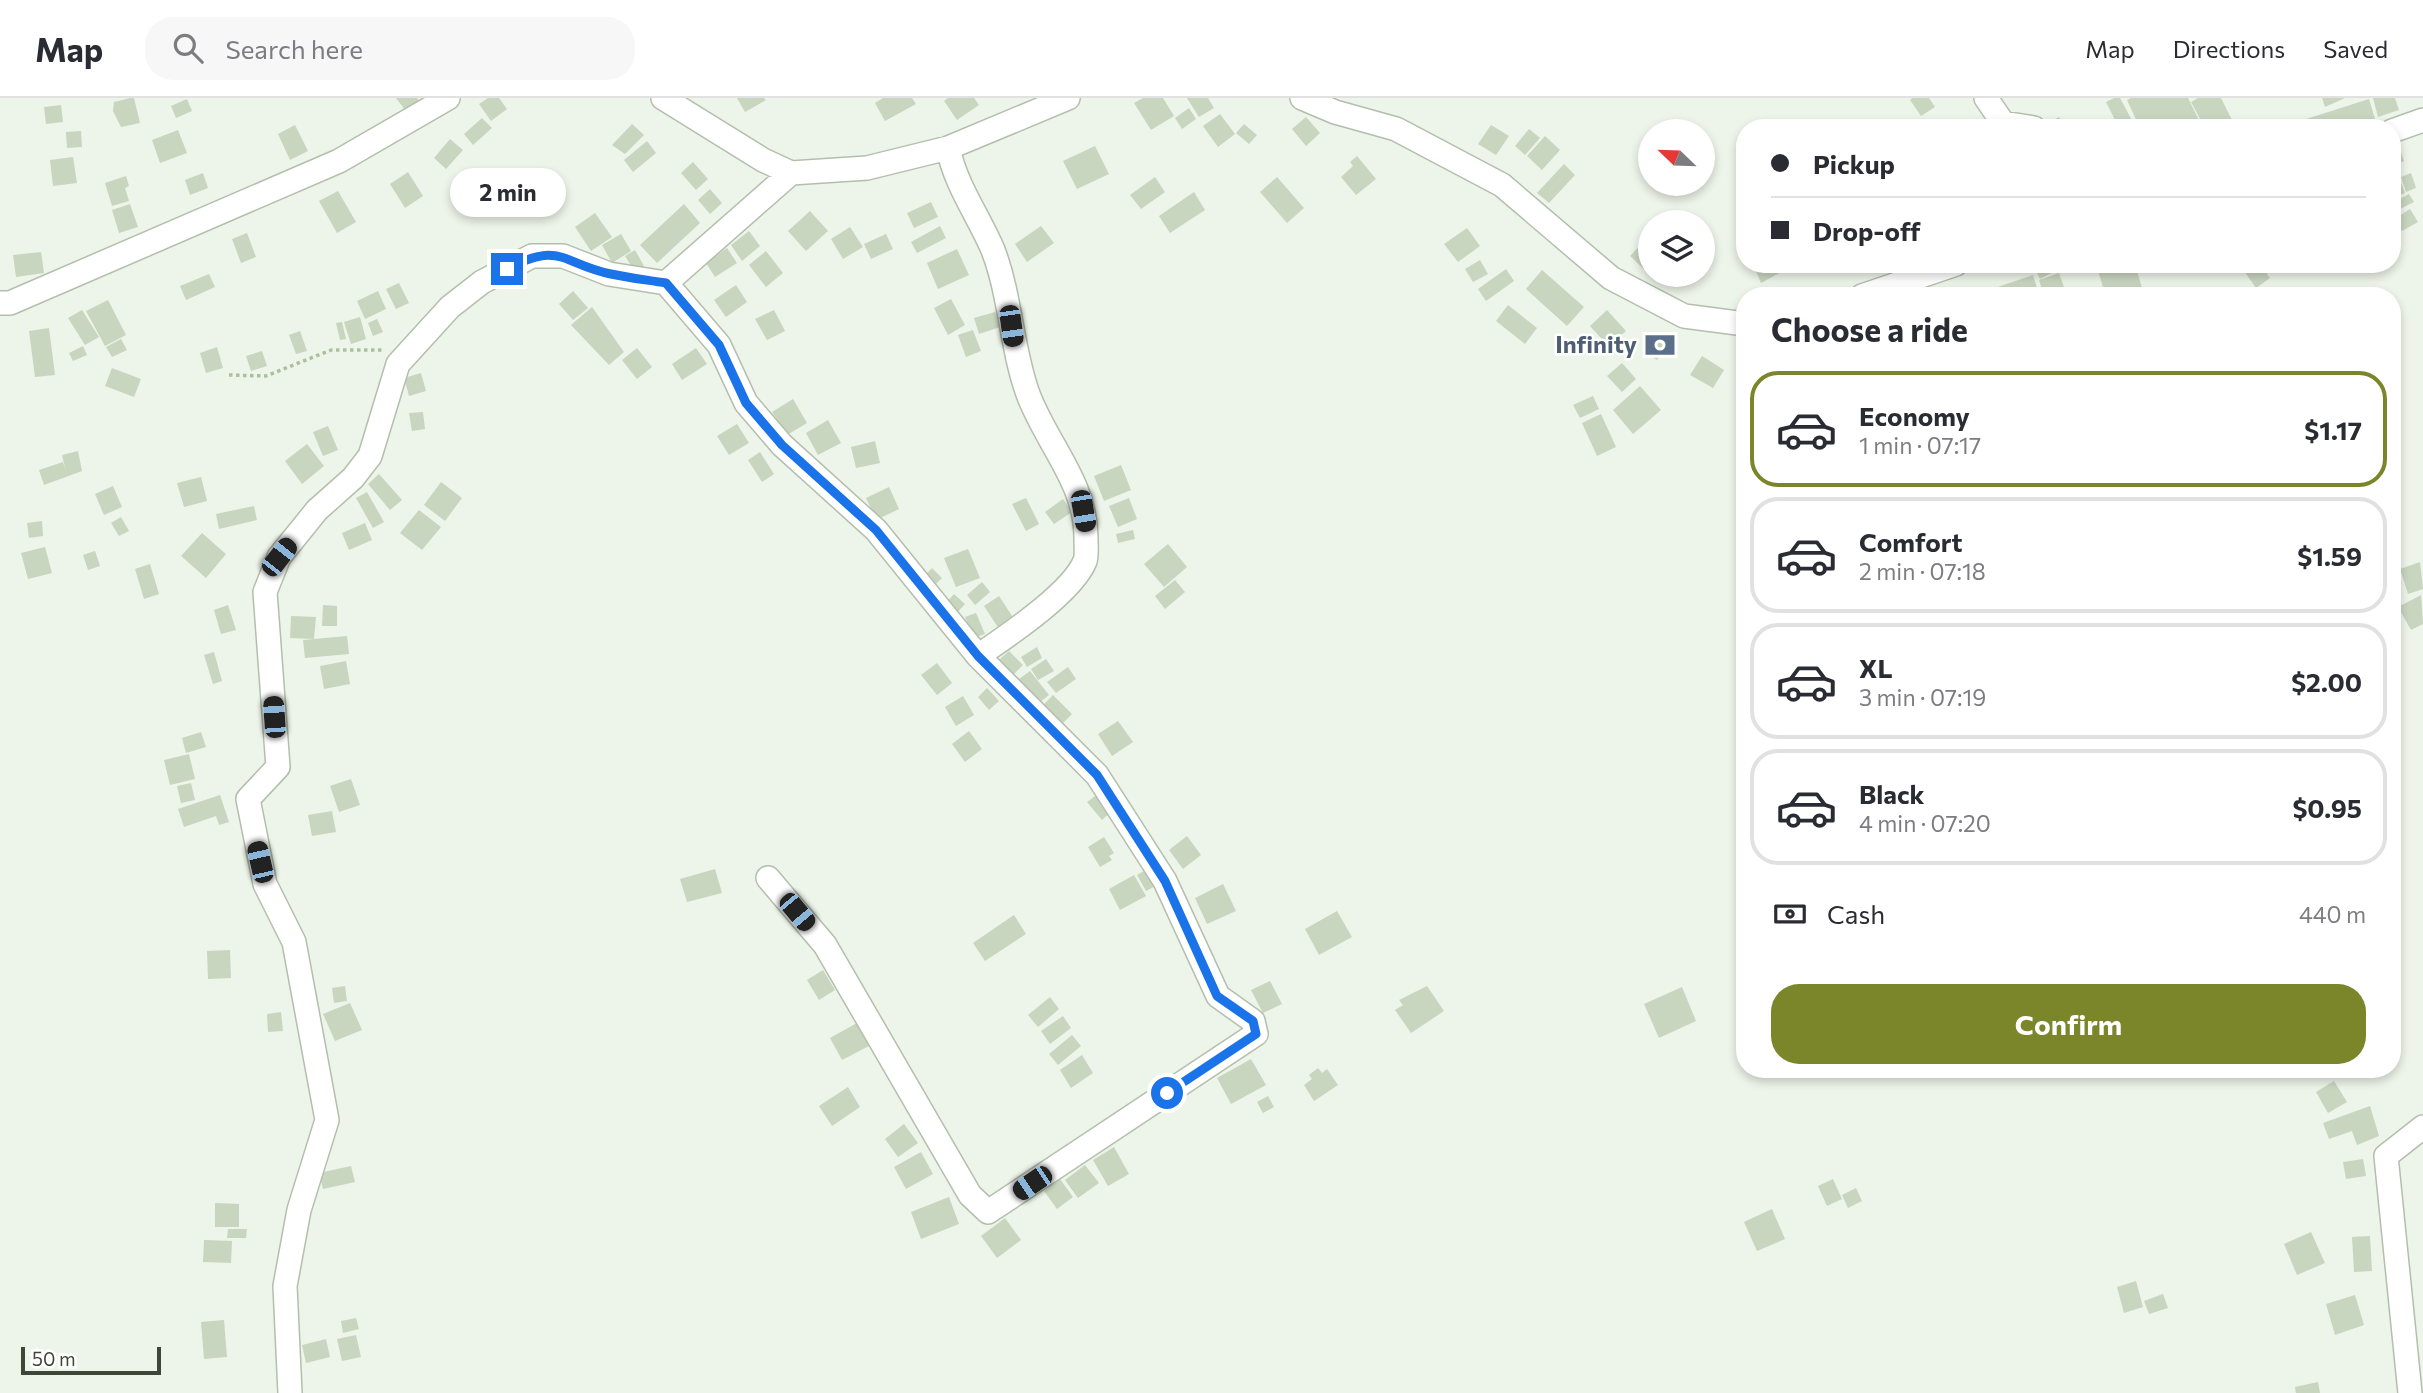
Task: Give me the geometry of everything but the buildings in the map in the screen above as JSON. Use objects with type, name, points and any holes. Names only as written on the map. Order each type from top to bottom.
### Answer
[{"type":"street","points":[[5,303],[339,161],[448,98]]},
{"type":"street","points":[[665,98],[763,160],[791,173],[867,168],[948,148],[1068,98]]},
{"type":"street","points":[[1302,98],[1396,129],[1502,185],[1611,278],[1684,316],[1736,323]]},
{"type":"street","points":[[1986,98],[2000,119]]},
{"type":"street","points":[[2401,128],[2423,120]]},
{"type":"street","points":[[948,148],[953,170],[993,250],[1008,302],[1015,350],[1028,395],[1080,493],[1086,528],[1085,561],[1059,593],[1027,623],[978,656]]},
{"type":"street","points":[[666,283],[791,173]]},
{"type":"street","points":[[289,1393],[285,1286],[299,1210],[327,1120],[294,942],[265,884],[248,799],[278,767],[265,592],[279,557],[370,456],[398,364],[450,307],[482,282],[531,256],[563,256],[609,274],[666,283],[719,345],[746,403],[782,445],[876,530],[978,656],[1097,775],[1165,881],[1217,996],[1253,1021],[1256,1034],[988,1212],[970,1195],[825,945],[768,878]]},
{"type":"street","points":[[1888,287],[1930,273]]},
{"type":"street","points":[[2410,1393],[2386,1156],[2423,1127]]},
{"type":"path","points":[[229,375],[266,376],[331,350],[383,349],[398,364]]},
{"type":"place","name":"Infinity","points":[[1660,345]]},
{"type":"route","points":[[507,269],[531,256],[563,256],[609,274],[666,283],[719,345],[746,403],[782,445],[876,530],[978,656],[1097,775],[1165,881],[1217,996],[1253,1021],[1256,1034],[1167,1093]]}]
